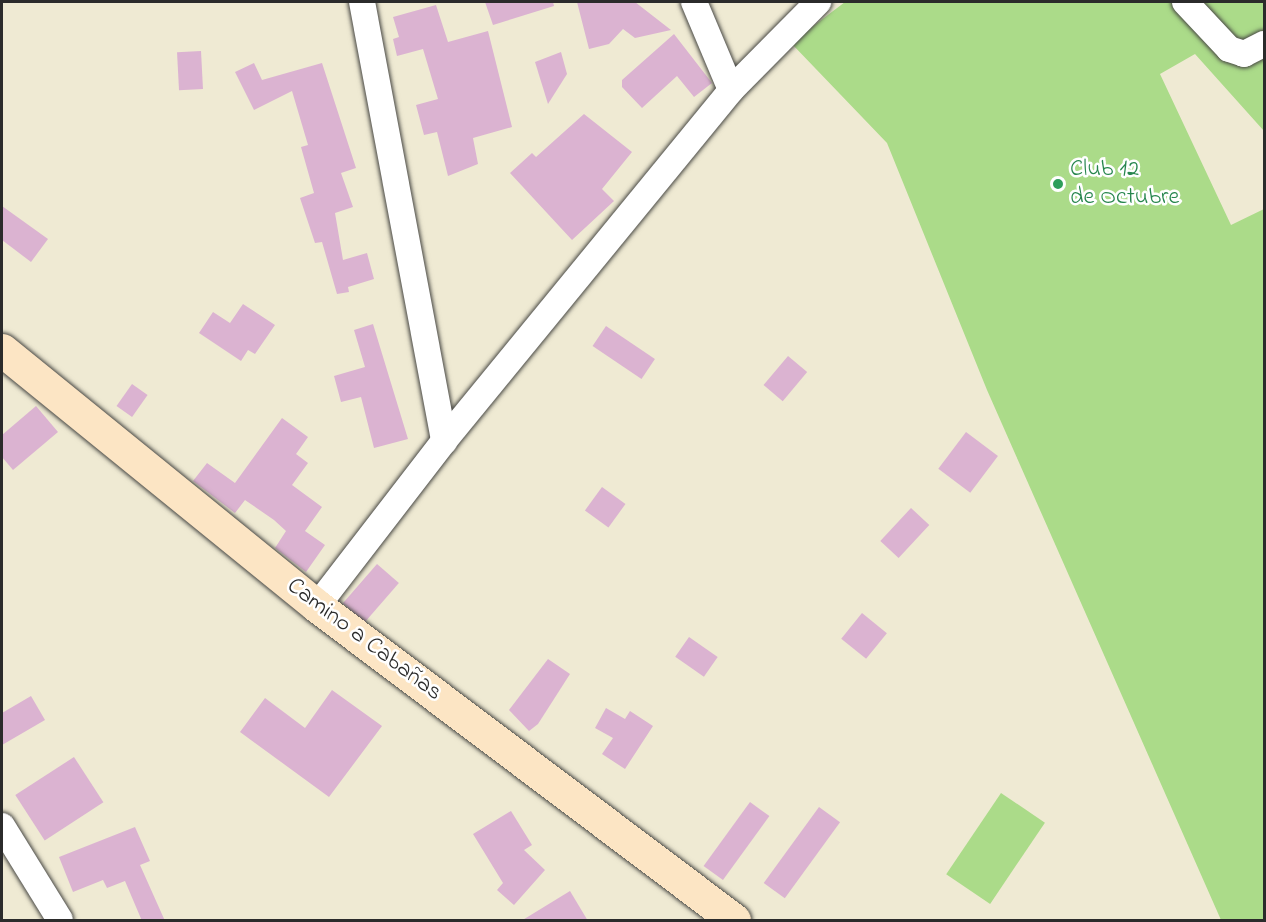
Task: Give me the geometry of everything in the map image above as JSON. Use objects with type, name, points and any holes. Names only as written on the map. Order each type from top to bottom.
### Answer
[{"type":"street","points":[[362,2],[444,441]]},
{"type":"street","points":[[694,2],[731,90]]},
{"type":"street","points":[[317,606],[444,441],[731,90],[818,2]]},
{"type":"street","points":[[1185,2],[1229,49],[1244,54],[1264,44]]},
{"type":"street","name":"Camino a Cabañas","points":[[2,350],[317,606],[734,921]]},
{"type":"street","points":[[2,826],[60,921]]},
{"type":"green space","points":[[845,2],[1264,2],[1264,131],[1195,54],[1160,74],[1231,225],[1264,209],[1264,920],[1221,920],[987,390],[887,143],[791,43]]},
{"type":"green space","points":[[1001,793],[1045,823],[990,904],[946,874]]},
{"type":"building","points":[[485,2],[553,2],[554,6],[493,25]]},
{"type":"building","points":[[577,2],[635,2],[671,30],[635,38],[623,29],[609,44],[589,49]]},
{"type":"building","points":[[436,5],[448,42],[488,31],[512,127],[473,138],[478,164],[448,176],[437,132],[424,135],[416,105],[438,99],[423,49],[397,56],[393,39],[399,37],[393,17]]},
{"type":"building","points":[[674,34],[712,83],[694,97],[677,76],[642,108],[622,87],[622,80]]},
{"type":"building","points":[[201,51],[203,89],[179,90],[177,52]]},
{"type":"building","points":[[561,52],[567,74],[548,104],[535,62]]},
{"type":"building","points":[[254,63],[262,80],[322,63],[356,168],[341,173],[353,207],[335,213],[343,260],[367,253],[374,279],[348,287],[349,292],[337,294],[322,242],[315,243],[300,198],[314,193],[301,147],[308,145],[292,91],[254,110],[235,72]]},
{"type":"building","points":[[584,114],[632,152],[602,189],[614,201],[572,240],[510,173],[532,153],[536,157]]},
{"type":"building","points":[[2,206],[48,239],[31,262],[2,240]]},
{"type":"building","points":[[243,304],[275,325],[255,354],[248,350],[241,361],[199,333],[213,312],[230,323]]},
{"type":"building","points":[[373,324],[408,439],[374,448],[361,397],[341,402],[334,376],[365,367],[354,330]]},
{"type":"building","points":[[606,326],[655,359],[641,379],[593,346]]},
{"type":"building","points":[[788,356],[807,372],[783,401],[764,385]]},
{"type":"building","points":[[132,384],[148,395],[132,417],[117,406]]},
{"type":"building","points":[[36,406],[58,432],[13,470],[2,457],[2,435]]},
{"type":"building","points":[[282,418],[308,437],[296,454],[308,463],[292,485],[322,507],[305,531],[325,545],[306,572],[275,548],[286,531],[274,520],[245,500],[235,513],[193,481],[207,463],[235,483]]},
{"type":"building","points":[[966,432],[998,456],[970,493],[938,469]]},
{"type":"building","points":[[602,487],[625,504],[608,528],[585,510]]},
{"type":"building","points":[[911,508],[929,525],[899,558],[880,541]]},
{"type":"building","points":[[377,564],[399,583],[365,622],[343,603]]},
{"type":"building","points":[[862,613],[887,633],[866,659],[841,639]]},
{"type":"building","points":[[689,637],[718,657],[704,677],[675,657]]},
{"type":"building","points":[[548,659],[570,674],[538,724],[529,731],[509,710]]},
{"type":"building","points":[[332,690],[382,726],[329,797],[240,732],[265,698],[305,728]]},
{"type":"building","points":[[31,696],[45,720],[2,745],[2,713]]},
{"type":"building","points":[[606,708],[625,719],[630,711],[653,726],[625,769],[602,754],[613,738],[595,728]]},
{"type":"building","points":[[74,757],[103,802],[45,840],[15,795]]},
{"type":"building","points":[[750,802],[769,816],[723,880],[704,866]]},
{"type":"building","points":[[819,807],[840,822],[785,898],[764,883]]},
{"type":"building","points":[[511,811],[532,845],[524,850],[545,870],[514,905],[497,890],[503,883],[473,834]]},
{"type":"building","points":[[135,827],[150,861],[140,865],[165,921],[142,921],[125,881],[107,888],[103,880],[73,892],[59,857]]},
{"type":"building","points":[[570,891],[588,921],[521,921]]},
{"type":"place","name":"Club 12 de Octubre","points":[[1058,184]]}]
